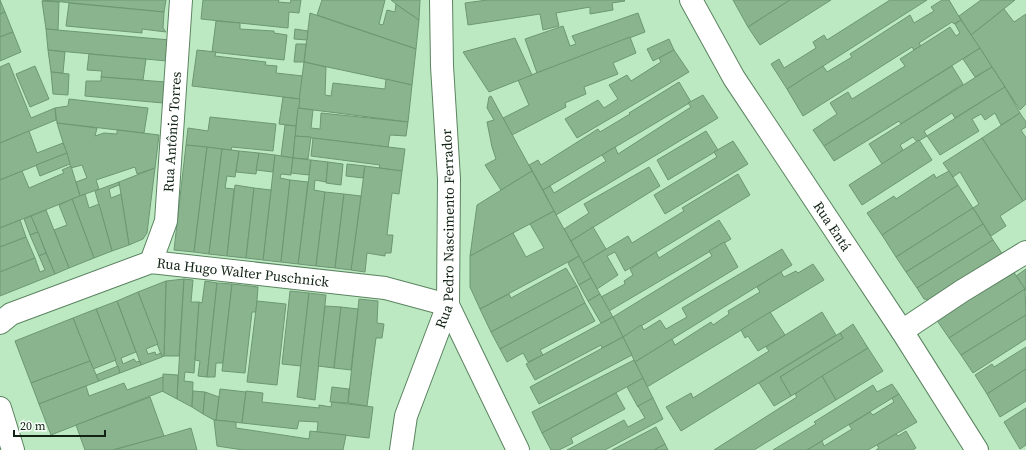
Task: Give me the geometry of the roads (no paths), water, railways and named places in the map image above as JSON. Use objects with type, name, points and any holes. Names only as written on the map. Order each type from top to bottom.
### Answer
[{"type":"street","name":"Rua Antônio Torres","points":[[152,262],[166,221],[181,0]]},
{"type":"street","name":"Rua Pedro Nascimento Ferrador","points":[[401,450],[406,416],[448,304],[449,179],[442,66],[441,0]]},
{"type":"street","name":"Rua Entá","points":[[691,0],[734,78],[902,331],[977,450]]},
{"type":"street","points":[[902,331],[962,291],[1026,252]]},
{"type":"street","name":"Rua Hugo Walter Puschnick","points":[[0,323],[10,314],[152,262],[385,288],[448,304]]},
{"type":"street","points":[[448,304],[518,450]]},
{"type":"street","points":[[0,408],[13,450]]}]
